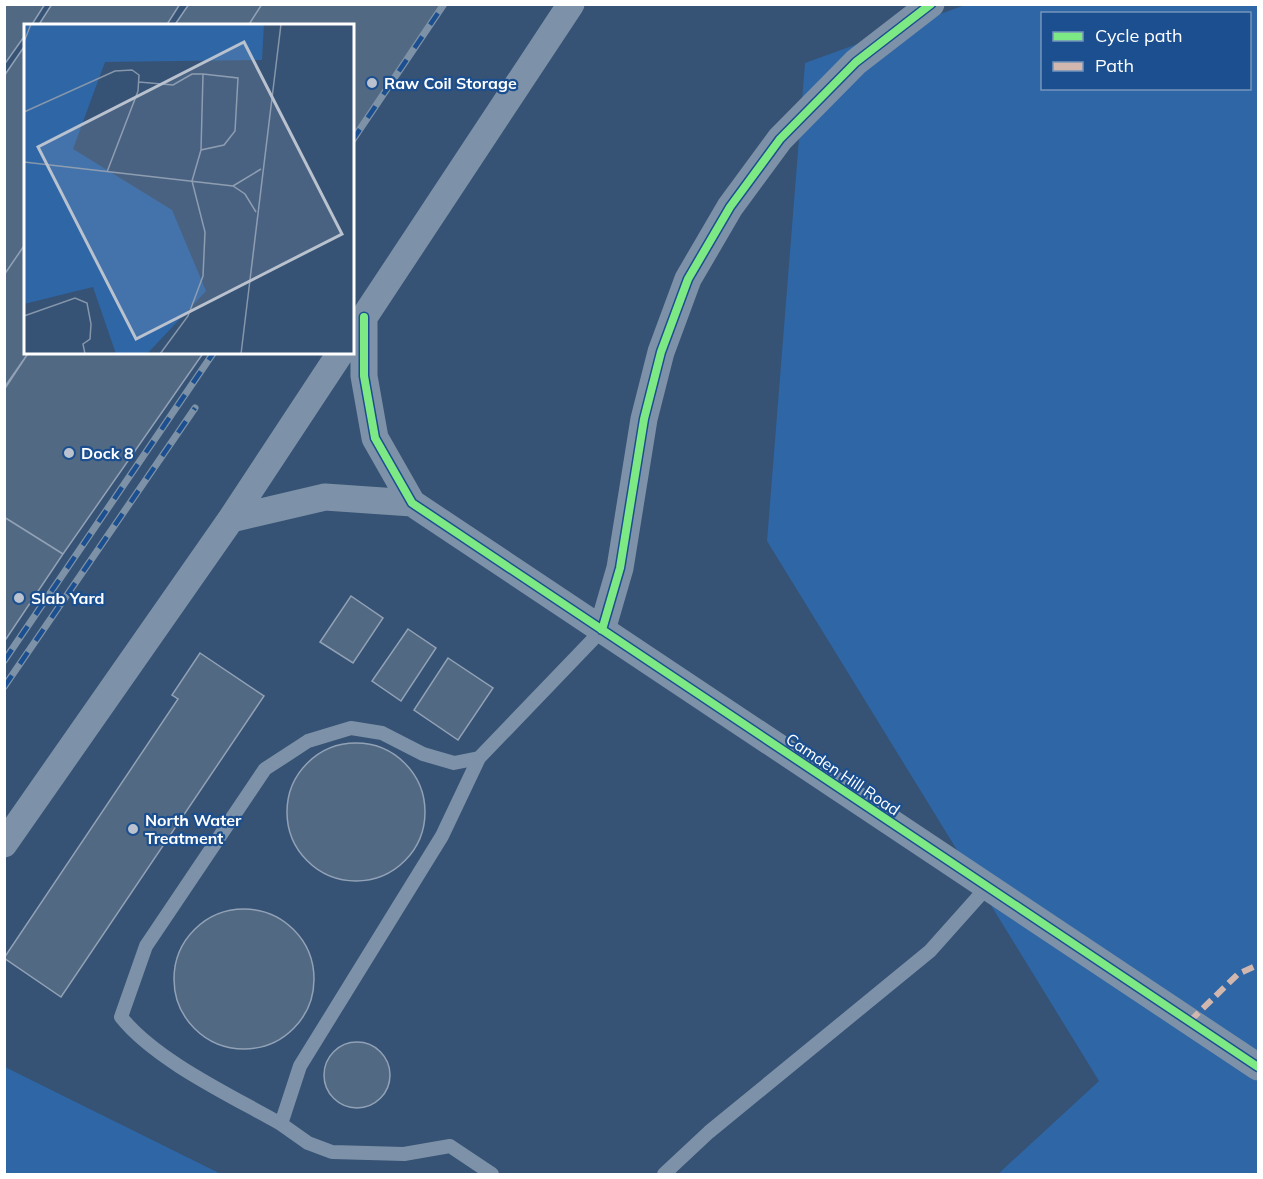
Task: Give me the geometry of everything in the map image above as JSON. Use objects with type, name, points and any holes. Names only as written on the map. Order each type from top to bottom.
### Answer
[{"type":"street","points":[[412,503],[375,438],[358,326],[571,4]]},
{"type":"street","points":[[602,630],[620,568],[644,419],[662,352],[688,279],[730,207],[780,139],[856,62],[931,4]]},
{"type":"street","points":[[4,844],[231,519],[340,354]]},
{"type":"street","points":[[231,519],[325,497],[412,503]]},
{"type":"street","name":"Camden Hill Road","points":[[412,503],[1258,1067]]},
{"type":"lane","points":[[281,1124],[300,1066],[442,836],[479,758],[602,630]]},
{"type":"lane","points":[[479,758],[454,763],[423,754],[382,733],[351,728],[308,741],[265,769],[146,946],[121,1017],[136,1037],[212,1085],[281,1124],[308,1143],[332,1152],[404,1154],[450,1146],[492,1174]]},
{"type":"lane","points":[[664,1174],[709,1132],[930,951],[988,886]]},
{"type":"shaded area","points":[[965,5],[1258,5],[1258,1174],[998,1174],[1099,1081],[767,541],[805,63]]},
{"type":"shaded area","points":[[5,1067],[221,1174],[5,1174]]},
{"type":"building","points":[[4,4],[45,4],[32,24],[24,24],[24,37],[4,65]]},
{"type":"building","points":[[52,4],[180,4],[167,24],[39,24]]},
{"type":"building","points":[[189,4],[262,4],[249,24],[175,24]]},
{"type":"building","name":"Raw Coil Storage","points":[[262,4],[444,4],[354,138],[354,24],[249,24]]},
{"type":"building","points":[[24,47],[24,354],[28,354],[4,388],[4,76]]},
{"type":"building","points":[[24,246],[24,354],[28,354],[4,390],[4,275]]},
{"type":"building","name":"Dock 8","points":[[28,354],[203,354],[63,554],[4,517],[4,388]]},
{"type":"building","name":"Slab Yard","points":[[4,517],[63,554],[4,642]]},
{"type":"building","points":[[351,596],[383,618],[353,663],[320,642]]},
{"type":"building","points":[[408,629],[436,648],[401,701],[372,681]]},
{"type":"building","name":"North Water Treatment","points":[[200,653],[264,696],[61,997],[4,958],[178,699],[172,695]]},
{"type":"building","points":[[448,658],[493,688],[458,740],[414,710]]},
{"type":"building","points":[[356,743],[383,748],[395,754],[405,763],[414,773],[420,785],[425,812],[420,839],[414,851],[405,861],[395,870],[383,876],[356,881],[329,876],[317,870],[307,861],[298,851],[292,839],[287,812],[292,785],[298,773],[307,763],[317,754],[329,748]]},
{"type":"building","points":[[244,909],[271,915],[283,921],[293,930],[302,940],[308,952],[314,979],[308,1006],[302,1018],[293,1028],[283,1037],[271,1043],[244,1049],[217,1043],[205,1037],[195,1028],[186,1018],[180,1006],[174,979],[180,952],[186,940],[195,930],[205,921],[217,915]]},
{"type":"building","points":[[350,1042],[364,1042],[376,1047],[385,1056],[390,1075],[388,1088],[381,1099],[364,1108],[350,1108],[338,1103],[329,1094],[324,1082],[324,1068],[329,1056],[338,1047]]},
{"type":"railway","points":[[354,138],[444,4]]},
{"type":"railway","points":[[4,661],[213,354]]},
{"type":"railway","points":[[4,687],[195,408]]},
{"type":"marked path","points":[[1190,1021],[1238,974],[1258,965]]},
{"type":"cycle path","points":[[602,630],[620,568],[644,419],[661,352],[688,279],[730,207],[780,139],[856,62],[931,4]]},
{"type":"cycle path","points":[[364,317],[364,376],[375,438],[412,503],[1258,1067]]},
{"type":"place","name":"Raw Coil Storage","points":[[372,83]]},
{"type":"place","name":"Dock 8","points":[[69,453]]},
{"type":"place","name":"Slab Yard","points":[[19,598]]},
{"type":"place","name":"North Water Treatment","points":[[133,829]]}]
